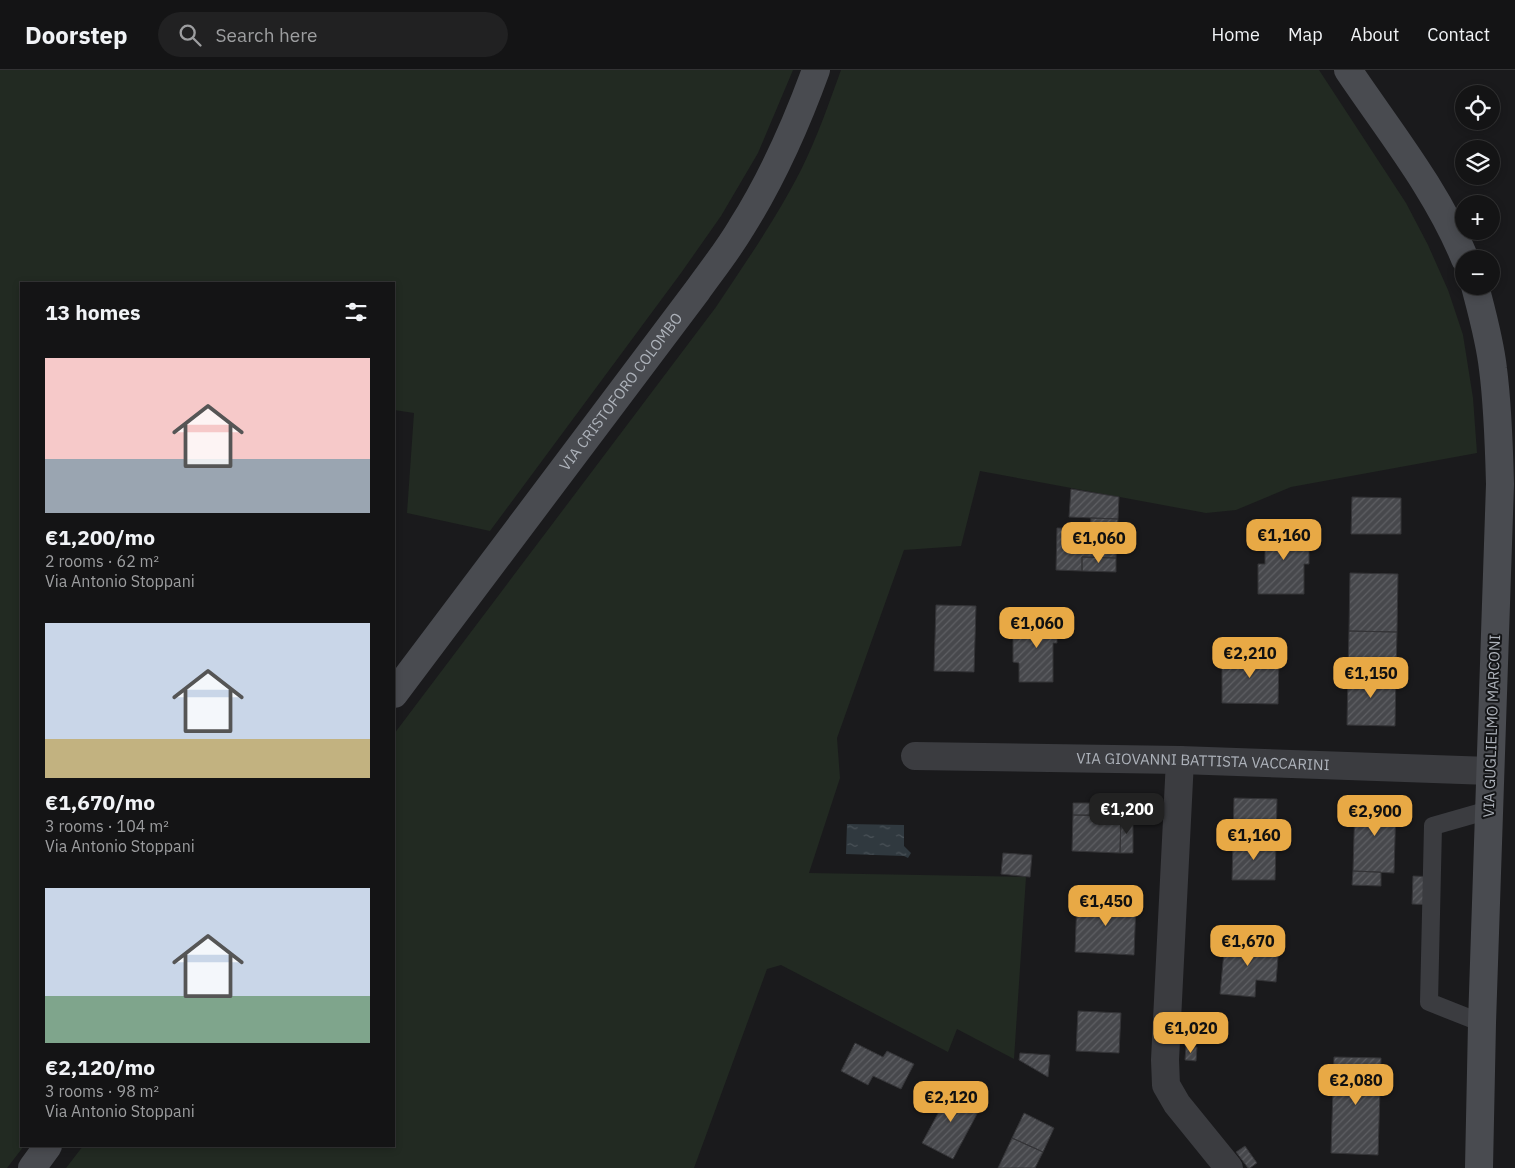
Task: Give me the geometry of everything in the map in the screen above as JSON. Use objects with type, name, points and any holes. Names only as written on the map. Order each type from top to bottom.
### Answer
[{"type":"main road","name":"VIA CRISTOFORO COLOMBO","points":[[395,693],[697,291],[741,229],[773,172],[806,98],[816,70]]},
{"type":"main road","points":[[1348,70],[1430,191],[1461,250]]},
{"type":"main road","name":"VIA GUGLIELMO MARCONI","points":[[1477,295],[1486,327],[1493,368],[1499,429],[1500,484],[1479,1168]]},
{"type":"main road","points":[[32,1168],[47,1147]]},
{"type":"street","name":"VIA GIOVANNI BATTISTA VACCARINI","points":[[915,756],[1180,760],[1490,771]]},
{"type":"street","points":[[1180,760],[1165,1060],[1166,1084],[1177,1104],[1229,1168]]},
{"type":"lane","points":[[1482,1024],[1429,1002],[1433,826],[1490,810]]},
{"type":"shaded area","points":[[0,70],[793,70],[758,153],[721,216],[490,531],[407,513],[414,413],[395,410],[395,282],[20,282],[20,1147],[23,1147],[7,1168],[0,1168]]},
{"type":"shaded area","points":[[841,70],[1319,70],[1406,203],[1428,245],[1448,290],[1463,335],[1473,398],[1477,453],[1291,487],[1236,510],[1206,513],[980,471],[961,546],[904,550],[837,738],[840,778],[809,873],[1026,877],[1014,1059],[957,1029],[948,1052],[781,965],[767,969],[694,1168],[66,1168],[82,1147],[395,1147],[395,733],[716,307],[792,188],[818,133]]},
{"type":"water","points":[[847,824],[904,825],[904,846],[911,853],[908,858],[904,856],[846,854]]},
{"type":"building","points":[[1071,489],[1119,497],[1118,519],[1069,517]]},
{"type":"building","points":[[1352,497],[1401,498],[1401,534],[1351,534]]},
{"type":"building","points":[[1091,518],[1118,519],[1116,558],[1082,557],[1082,571],[1056,570],[1057,528],[1090,529]]},
{"type":"building","points":[[1265,528],[1309,528],[1309,564],[1304,564],[1304,594],[1258,594],[1258,564],[1265,564]]},
{"type":"building","points":[[1082,557],[1116,558],[1116,572],[1082,571]]},
{"type":"building","points":[[1350,573],[1398,574],[1397,632],[1349,631]]},
{"type":"building","points":[[936,605],[976,606],[974,672],[934,671]]},
{"type":"building","points":[[1039,608],[1057,608],[1057,643],[1053,643],[1053,682],[1019,682],[1019,663],[1013,662],[1013,629],[1039,629]]},
{"type":"building","points":[[1349,631],[1397,632],[1396,672],[1348,671]]},
{"type":"building","points":[[1222,655],[1279,656],[1278,704],[1222,703]]},
{"type":"building","points":[[1348,671],[1396,672],[1395,726],[1347,725]]},
{"type":"building","points":[[1234,798],[1277,799],[1276,843],[1233,842]]},
{"type":"building","points":[[1355,802],[1396,803],[1394,873],[1353,871]]},
{"type":"building","points":[[1073,803],[1103,803],[1103,815],[1073,815]]},
{"type":"building","points":[[1073,815],[1121,816],[1120,853],[1072,851]]},
{"type":"building","points":[[1121,816],[1133,816],[1133,853],[1120,853]]},
{"type":"building","points":[[1233,842],[1276,843],[1275,880],[1232,880]]},
{"type":"building","points":[[1003,853],[1032,855],[1030,877],[1001,874]]},
{"type":"building","points":[[1353,871],[1381,872],[1381,886],[1352,885]]},
{"type":"building","points":[[1413,876],[1438,877],[1437,905],[1412,904]]},
{"type":"building","points":[[1077,899],[1136,902],[1134,955],[1075,952]]},
{"type":"building","points":[[1225,941],[1279,945],[1276,982],[1256,980],[1255,997],[1220,994]]},
{"type":"building","points":[[1078,1011],[1121,1013],[1119,1053],[1076,1051]]},
{"type":"building","points":[[855,1043],[883,1057],[887,1051],[914,1064],[901,1089],[873,1076],[868,1085],[841,1071]]},
{"type":"building","points":[[1186,1046],[1197,1047],[1196,1061],[1185,1060]]},
{"type":"building","points":[[1020,1053],[1050,1055],[1048,1077],[1019,1060]]},
{"type":"building","points":[[1334,1057],[1381,1058],[1378,1155],[1331,1153]]},
{"type":"building","points":[[955,1082],[971,1091],[964,1104],[978,1112],[953,1159],[922,1143]]},
{"type":"building","points":[[1024,1113],[1054,1128],[1043,1152],[1012,1138]]},
{"type":"building","points":[[1012,1138],[1043,1152],[1035,1168],[998,1168]]},
{"type":"building","points":[[1245,1146],[1257,1163],[1250,1168],[1248,1168],[1236,1152]]}]
